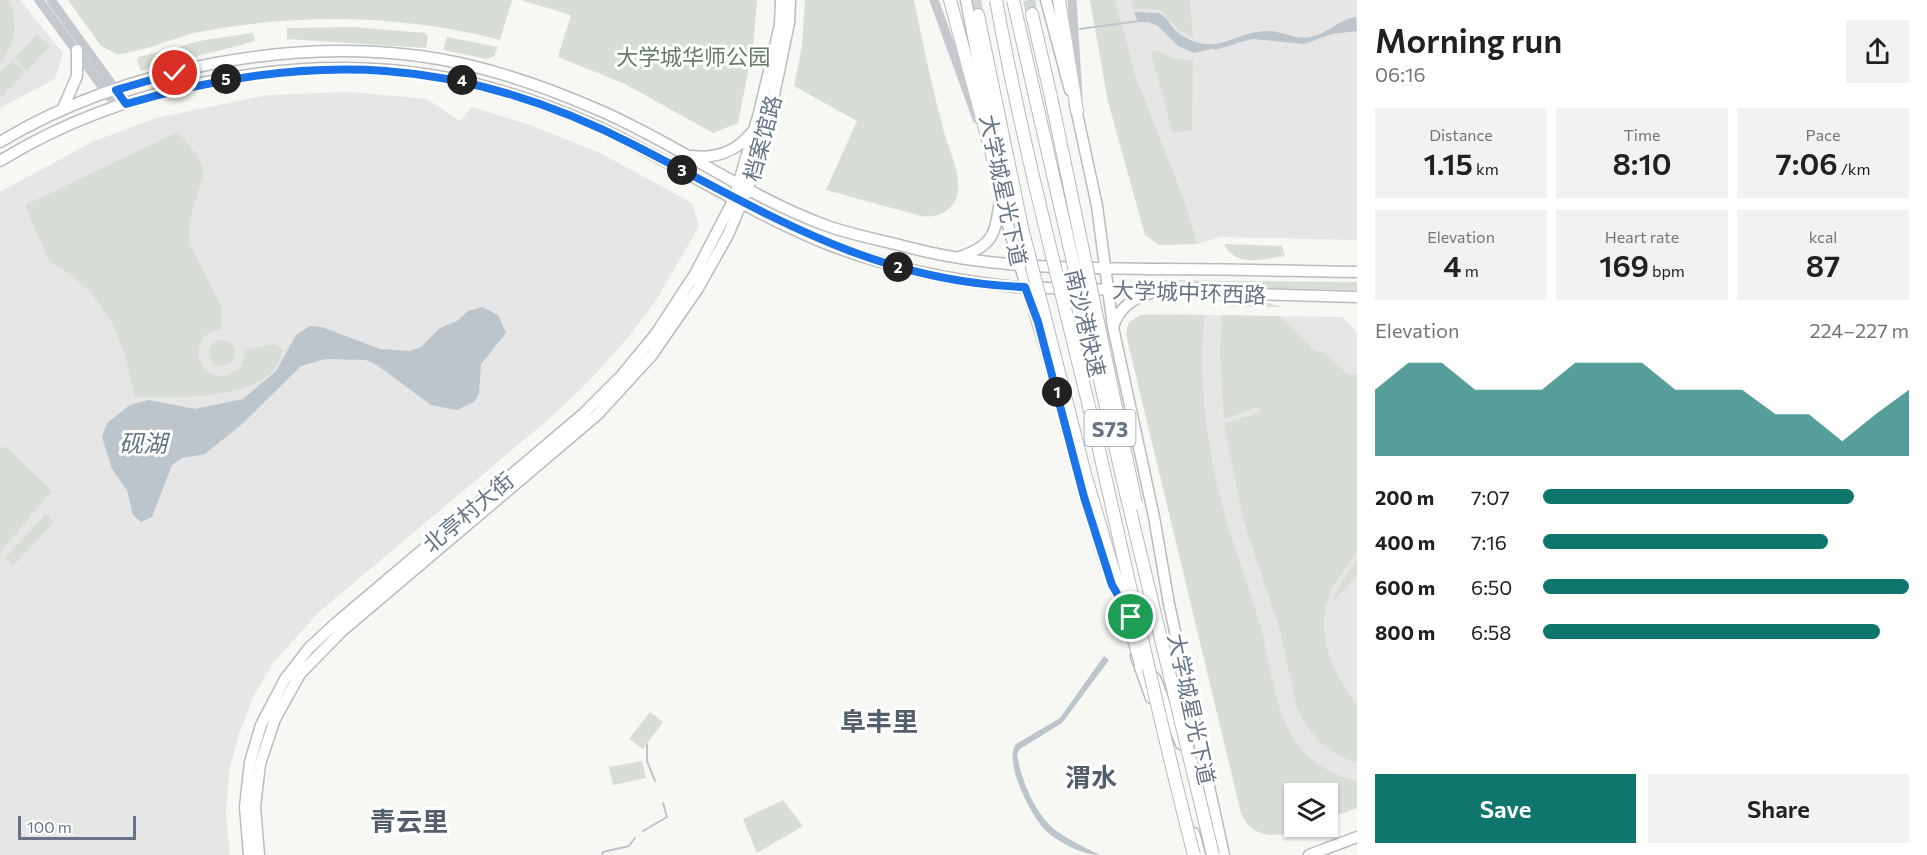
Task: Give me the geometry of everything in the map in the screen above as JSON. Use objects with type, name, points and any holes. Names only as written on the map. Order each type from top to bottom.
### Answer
[{"type":"highway","points":[[950,0],[996,169]]},
{"type":"highway","name":"南沙港快速","points":[[996,0],[1005,54],[1060,294],[1142,631],[1165,744],[1194,855]]},
{"type":"highway","name":"南沙港快速","points":[[1013,0],[1211,855]]},
{"type":"highway","points":[[1059,0],[1077,111]]},
{"type":"highway","points":[[1032,14],[1170,676]]},
{"type":"highway","points":[[978,15],[1017,207],[1062,388],[1165,744]]},
{"type":"main road","name":"档案馆路","points":[[744,186],[755,126],[780,25],[781,0]]},
{"type":"main road","name":"档案馆路","points":[[744,186],[769,116],[789,23],[790,0]]},
{"type":"main road","name":"大学城星光下道","points":[[966,0],[996,169],[1018,265],[1038,322],[1084,497],[1112,585],[1131,617],[1177,732],[1211,855]]},
{"type":"main road","name":"大学城星光下道","points":[[1046,0],[1059,56],[1077,111],[1097,206],[1113,327],[1154,517],[1169,604],[1224,855]]},
{"type":"main road","points":[[63,108],[77,76],[77,50]]},
{"type":"main road","name":"大学城中环西路","points":[[0,142],[63,108],[112,91],[192,69],[260,57],[346,52],[421,57],[484,69],[547,89],[605,112],[744,186],[823,224],[959,257],[1018,265],[1105,269],[1357,272]]},
{"type":"main road","name":"大学城中环西路","points":[[0,161],[61,127],[121,106],[195,85],[262,74],[346,69],[434,75],[497,89],[598,127],[738,201],[816,239],[869,259],[950,278],[1025,287],[1357,297]]},
{"type":"main road","points":[[690,156],[703,157],[728,151],[741,144],[755,126]]},
{"type":"main road","name":"北亭村大街","points":[[259,855],[255,807],[260,764],[275,719],[300,674],[338,635],[584,427],[624,388],[685,310],[711,267],[744,186]]},
{"type":"main road","points":[[959,257],[981,248],[991,238],[1001,193]]},
{"type":"main road","name":"北亭村大街","points":[[249,855],[245,807],[253,752],[270,705],[292,668],[336,623],[577,420],[617,381],[676,305],[738,201]]},
{"type":"main road","points":[[1113,327],[1117,316],[1128,304],[1138,297],[1160,291]]},
{"type":"main road","points":[[1112,585],[1169,747],[1200,855]]},
{"type":"main road","points":[[1309,855],[1357,837]]},
{"type":"main road","points":[[1221,843],[1230,855]]},
{"type":"street","points":[[39,0],[112,91]]},
{"type":"street","points":[[51,0],[121,106]]},
{"type":"street","points":[[934,0],[996,169]]},
{"type":"street","points":[[1072,0],[1079,86],[1077,111]]},
{"type":"shaded area","points":[[0,0],[20,0],[63,53],[55,79],[0,108]]},
{"type":"shaded area","points":[[1090,0],[1357,0],[1357,240],[1221,237],[1197,244],[1159,245],[1145,235],[1108,101]]},
{"type":"shaded area","points":[[350,92],[427,99],[460,121],[472,107],[530,125],[600,153],[692,203],[699,226],[657,299],[631,334],[586,384],[550,418],[319,612],[274,662],[254,695],[239,734],[229,771],[226,814],[230,855],[0,855],[0,192],[92,142],[156,118],[267,95]]},
{"type":"shaded area","points":[[1145,314],[1343,317],[1357,332],[1357,808],[1338,815],[1338,783],[1284,783],[1284,834],[1259,832],[1246,822],[1240,808],[1126,334],[1129,322]]},
{"type":"green space","points":[[0,0],[9,0],[15,25],[9,49],[0,64]]},
{"type":"green space","points":[[68,0],[512,0],[500,40],[390,21],[316,19],[242,25],[205,31],[128,53],[117,54],[101,46]]},
{"type":"green space","name":"大学城华师公园","points":[[521,0],[757,0],[753,47],[738,123],[713,133],[625,84],[558,57],[571,15]]},
{"type":"green space","points":[[805,0],[914,0],[944,132],[957,176],[957,197],[945,211],[934,216],[921,216],[826,190],[857,121],[794,86],[802,46]]},
{"type":"green space","points":[[1090,0],[1115,0],[1136,78],[1186,205],[1197,244],[1159,245],[1145,235],[1108,101]]},
{"type":"green space","points":[[1131,0],[1190,0],[1193,38],[1179,30],[1160,10],[1133,9]]},
{"type":"green space","points":[[355,27],[425,33],[428,36],[426,48],[287,39],[287,28]]},
{"type":"green space","points":[[253,33],[255,41],[141,71],[137,61],[139,57],[204,40]]},
{"type":"green space","points":[[37,34],[50,46],[27,71],[14,59]]},
{"type":"green space","points":[[447,37],[498,47],[494,56],[487,59],[443,50]]},
{"type":"green space","points":[[1151,51],[1159,51],[1174,59],[1193,60],[1192,131],[1172,132]]},
{"type":"green space","points":[[12,60],[25,72],[2,97],[0,95],[0,73]]},
{"type":"green space","points":[[178,132],[197,155],[204,171],[189,223],[189,244],[221,305],[221,329],[210,332],[203,338],[199,346],[201,364],[215,375],[226,376],[241,367],[245,350],[275,344],[283,350],[275,368],[263,379],[230,392],[189,397],[135,397],[125,354],[112,323],[92,294],[70,274],[49,261],[25,205]]},
{"type":"green space","points":[[1224,244],[1282,246],[1285,256],[1259,260],[1243,259],[1229,252]]},
{"type":"green space","points":[[1146,280],[1357,282],[1357,290],[1146,286]]},
{"type":"green space","points":[[1230,301],[1263,302],[1282,307],[1222,306]]},
{"type":"green space","points":[[1140,315],[1204,315],[1203,383],[1206,424],[1213,465],[1228,524],[1259,622],[1276,696],[1294,739],[1309,756],[1329,771],[1357,781],[1357,808],[1338,815],[1338,783],[1284,783],[1284,833],[1269,835],[1261,833],[1247,823],[1241,813],[1126,334],[1129,322]]},
{"type":"green space","points":[[1222,315],[1279,316],[1315,351],[1323,352],[1349,375],[1357,375],[1357,552],[1333,586],[1325,609],[1324,624],[1326,645],[1333,667],[1357,706],[1357,763],[1339,756],[1322,744],[1307,727],[1297,709],[1280,630],[1243,519],[1224,423],[1253,415],[1261,409],[1258,407],[1224,419],[1220,355]]},
{"type":"green space","points":[[222,340],[231,344],[235,353],[231,362],[222,366],[213,362],[209,353],[213,344]]},
{"type":"green space","points":[[7,447],[52,491],[0,552],[0,448]]},
{"type":"green space","points":[[46,514],[54,522],[14,565],[5,558]]},
{"type":"green space","points":[[1357,560],[1357,576],[1331,604],[1343,579]]},
{"type":"green space","points":[[650,712],[663,722],[643,749],[629,739]]},
{"type":"green space","points":[[642,761],[646,778],[613,785],[609,767]]},
{"type":"green space","points":[[783,800],[803,826],[757,853],[743,819]]},
{"type":"water","points":[[1134,12],[1159,13],[1181,35],[1204,44],[1224,42],[1265,31],[1310,37],[1356,17],[1357,31],[1332,34],[1304,44],[1253,39],[1194,53],[1178,46],[1154,22],[1138,22]]},
{"type":"water","name":"砚湖","points":[[482,307],[498,315],[506,333],[481,364],[479,393],[474,402],[457,410],[431,405],[377,365],[366,360],[325,359],[301,366],[242,424],[205,454],[182,458],[172,465],[152,517],[141,522],[133,515],[127,490],[112,469],[102,437],[107,423],[130,405],[149,400],[195,409],[243,399],[276,371],[296,335],[310,326],[322,327],[380,349],[410,351],[421,347],[440,328],[457,321],[468,311]]},
{"type":"water","points":[[1104,656],[1109,660],[1062,723],[1020,749],[1017,754],[1026,786],[1036,808],[1043,817],[1058,832],[1100,855],[1072,848],[1046,831],[1040,824],[1020,789],[1013,763],[1013,752],[1016,744],[1060,718]]},
{"type":"waterway","points":[[1080,29],[1139,21]]},
{"type":"waterway","points":[[1148,21],[1159,25]]},
{"type":"waterway","points":[[1214,49],[1235,43]]},
{"type":"waterway","points":[[647,745],[647,761],[655,781]]},
{"type":"waterway","points":[[643,831],[667,817],[663,803]]},
{"type":"waterway","points":[[602,855],[603,852],[629,846],[635,838]]},
{"type":"tunnel","points":[[975,0],[978,15]]},
{"type":"tunnel","points":[[1029,0],[1032,14]]},
{"type":"district","name":"阜丰里","points":[[879,720]]},
{"type":"district","name":"渭水","points":[[1091,776]]},
{"type":"district","name":"青云里","points":[[409,820]]},
{"type":"route","points":[[175,73],[116,90],[126,104],[195,85],[228,79],[329,69],[378,69],[419,73],[480,84],[598,127],[636,145],[743,204],[835,247],[869,259],[950,278],[1025,287],[1038,322],[1084,497],[1112,585],[1131,617]]}]
